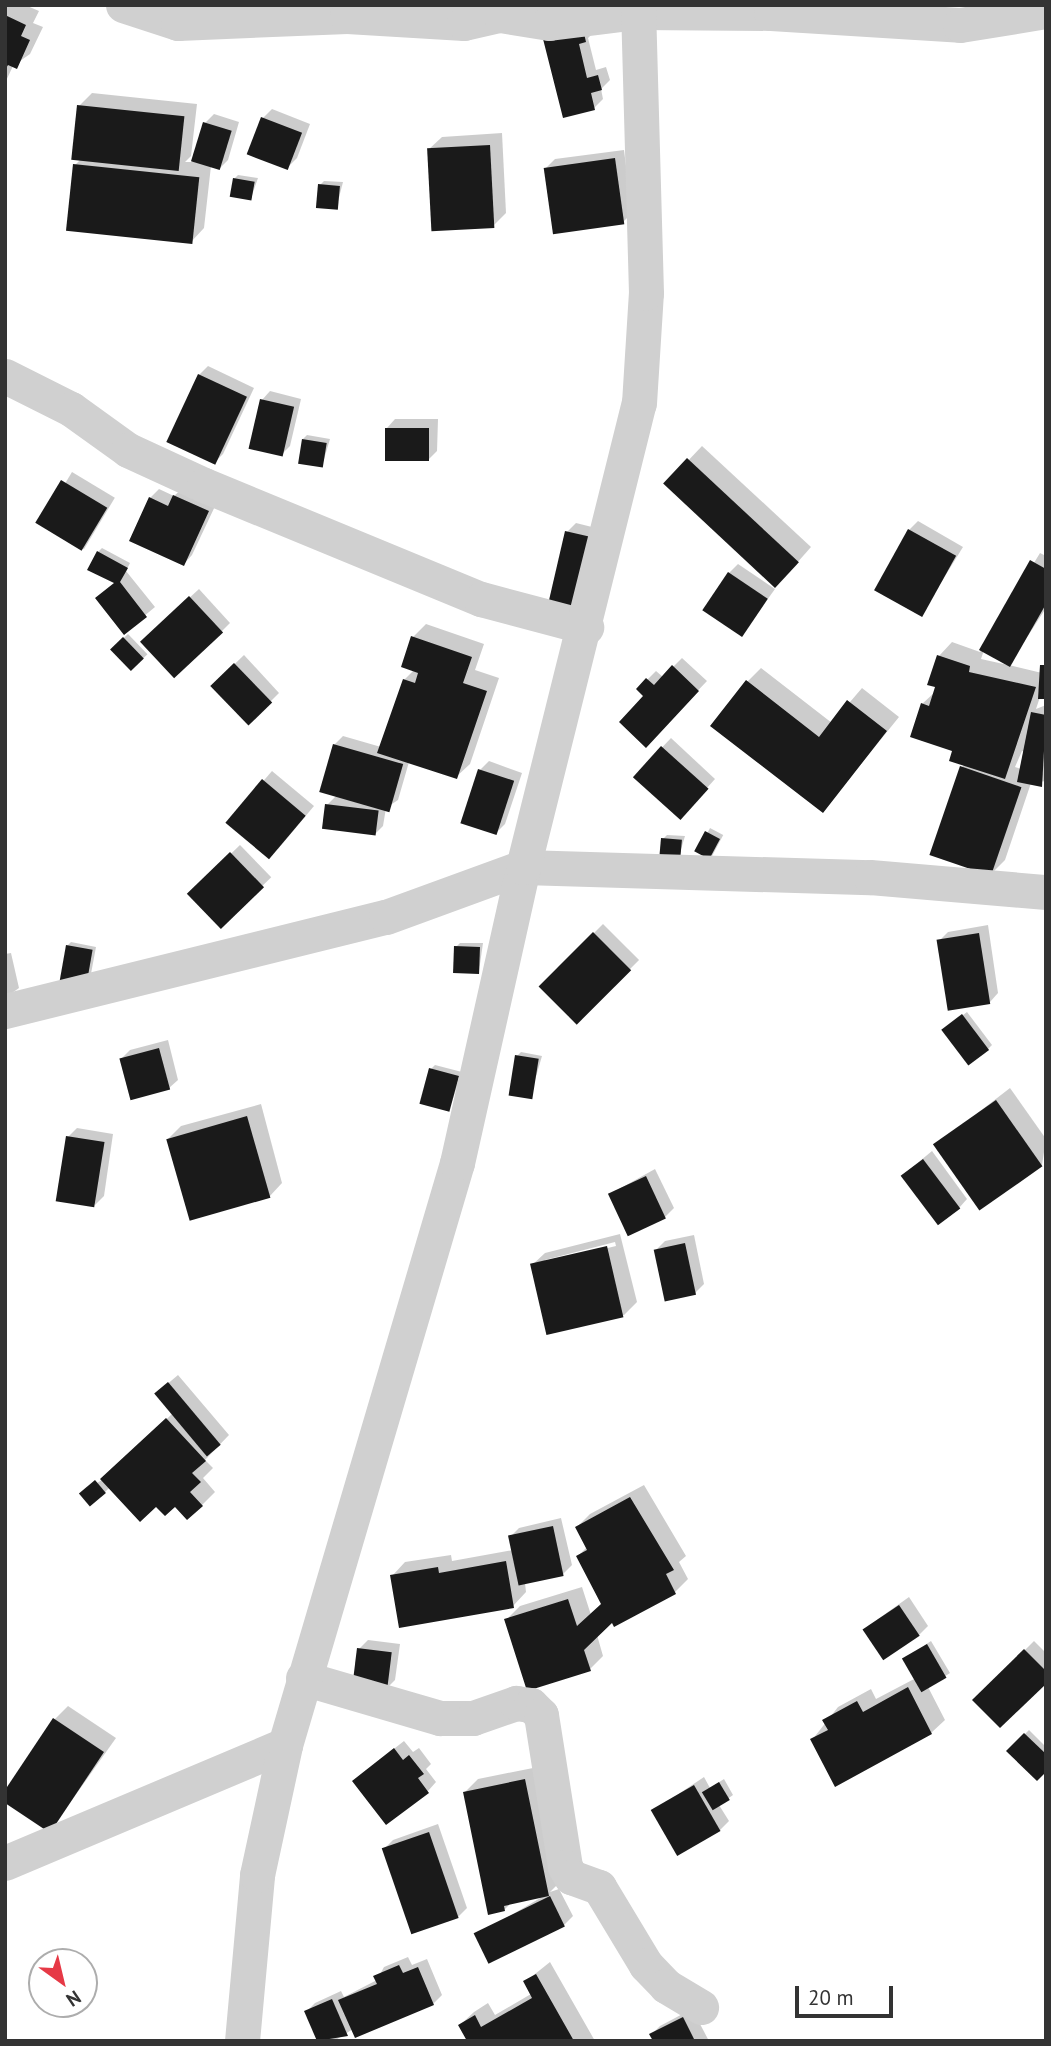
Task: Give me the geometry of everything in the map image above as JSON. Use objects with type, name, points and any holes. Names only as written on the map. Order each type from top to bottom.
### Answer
[{"type":"street","points":[[123,5],[178,23],[347,16],[464,23],[500,15],[549,23],[637,8],[960,25],[1046,11]]},
{"type":"street","points":[[242,2041],[257,1875],[285,1745],[457,1163],[523,867],[586,627],[639,403],[646,293],[637,8]]},
{"type":"street","points":[[5,376],[71,410],[128,450],[216,491],[481,599],[586,627]]},
{"type":"street","points":[[5,1011],[386,918],[523,867],[870,877],[1046,892]]},
{"type":"street","points":[[303,1678],[440,1718],[473,1718],[516,1703],[531,1705],[541,1715],[565,1867],[571,1877],[599,1887],[646,1965],[666,1986],[701,2007]]},
{"type":"street","points":[[5,1863],[285,1745]]},
{"type":"building","points":[[5,15],[26,25],[21,36],[30,40],[17,69],[8,65],[5,70]]},
{"type":"building","points":[[582,25],[586,42],[579,44],[587,78],[598,75],[602,90],[591,93],[595,110],[563,118],[542,35]]},
{"type":"building","points":[[77,105],[184,116],[179,171],[71,160]]},
{"type":"building","points":[[261,117],[302,133],[288,170],[247,154]]},
{"type":"building","points":[[203,122],[232,131],[220,170],[191,161]]},
{"type":"building","points":[[490,145],[494,228],[431,231],[427,148]]},
{"type":"building","points":[[615,158],[624,224],[553,234],[544,168]]},
{"type":"building","points":[[73,164],[199,177],[192,244],[66,231]]},
{"type":"building","points":[[233,178],[255,182],[251,201],[230,197]]},
{"type":"building","points":[[318,184],[340,186],[338,210],[316,208]]},
{"type":"building","points":[[198,374],[247,397],[215,465],[166,442]]},
{"type":"building","points":[[260,399],[294,407],[283,457],[249,449]]},
{"type":"building","points":[[385,428],[429,428],[429,461],[385,461]]},
{"type":"building","points":[[302,439],[327,443],[323,468],[298,464]]},
{"type":"building","points":[[687,458],[799,562],[775,588],[663,484]]},
{"type":"building","points":[[61,480],[107,508],[82,551],[35,523]]},
{"type":"building","points":[[173,495],[209,511],[184,566],[129,541],[149,497],[168,506]]},
{"type":"building","points":[[908,529],[956,556],[922,617],[874,590]]},
{"type":"building","points":[[565,531],[592,537],[575,612],[548,606]]},
{"type":"building","points":[[97,551],[128,568],[120,582],[147,617],[124,635],[95,598],[114,583],[87,570]]},
{"type":"building","points":[[1030,560],[1046,569],[1046,604],[1010,667],[979,650]]},
{"type":"building","points":[[728,572],[768,599],[742,637],[702,610]]},
{"type":"building","points":[[189,596],[223,633],[174,678],[140,642]]},
{"type":"building","points":[[411,636],[472,657],[463,683],[487,691],[457,779],[377,753],[403,679],[415,683],[418,673],[401,667]]},
{"type":"building","points":[[123,637],[144,659],[131,671],[110,650]]},
{"type":"building","points":[[937,655],[970,666],[969,672],[1036,687],[1005,779],[949,761],[952,751],[910,737],[921,703],[929,706],[935,687],[927,685]]},
{"type":"building","points":[[234,663],[272,703],[248,725],[210,686]]},
{"type":"building","points":[[672,665],[699,691],[646,748],[619,722],[643,696],[636,689],[646,678],[654,685]]},
{"type":"building","points":[[1040,665],[1046,665],[1046,699],[1038,699]]},
{"type":"building","points":[[746,680],[819,737],[847,700],[887,731],[823,813],[710,726]]},
{"type":"building","points":[[1031,712],[1046,715],[1042,787],[1017,782]]},
{"type":"building","points":[[333,744],[403,764],[389,812],[319,792]]},
{"type":"building","points":[[661,746],[709,789],[680,820],[633,777]]},
{"type":"building","points":[[960,766],[1021,787],[991,876],[929,855]]},
{"type":"building","points":[[478,769],[514,781],[497,835],[460,823]]},
{"type":"building","points":[[262,779],[306,816],[269,859],[225,823]]},
{"type":"building","points":[[325,804],[379,811],[376,835],[322,829]]},
{"type":"building","points":[[705,831],[720,839],[709,859],[694,851]]},
{"type":"building","points":[[661,838],[682,840],[680,858],[659,856]]},
{"type":"building","points":[[230,852],[264,887],[221,929],[187,894]]},
{"type":"building","points":[[593,932],[631,970],[577,1025],[539,986]]},
{"type":"building","points":[[979,933],[990,1004],[948,1011],[937,940]]},
{"type":"building","points":[[66,945],[93,950],[86,985],[60,980]]},
{"type":"building","points":[[454,946],[480,947],[479,974],[453,973]]},
{"type":"building","points":[[962,1014],[989,1050],[968,1066],[941,1030]]},
{"type":"building","points":[[159,1048],[170,1090],[131,1100],[119,1059]]},
{"type":"building","points":[[515,1055],[539,1059],[532,1099],[509,1095]]},
{"type":"building","points":[[429,1068],[459,1076],[449,1112],[419,1104]]},
{"type":"building","points":[[996,1100],[1042,1166],[979,1211],[933,1144]]},
{"type":"building","points":[[247,1116],[270,1198],[190,1221],[166,1139]]},
{"type":"building","points":[[66,1136],[105,1142],[94,1207],[56,1201]]},
{"type":"building","points":[[923,1159],[960,1209],[938,1225],[901,1176]]},
{"type":"building","points":[[646,1176],[666,1219],[628,1236],[608,1194]]},
{"type":"building","points":[[685,1243],[696,1295],[665,1301],[654,1250]]},
{"type":"building","points":[[607,1246],[623,1317],[546,1335],[530,1264]]},
{"type":"building","points":[[168,1382],[221,1445],[207,1456],[154,1394]]},
{"type":"building","points":[[166,1418],[206,1461],[192,1473],[201,1482],[190,1492],[203,1506],[187,1520],[175,1507],[165,1516],[156,1507],[140,1522],[100,1479]]},
{"type":"building","points":[[95,1480],[106,1493],[90,1507],[79,1493]]},
{"type":"building","points":[[630,1497],[674,1570],[666,1574],[676,1594],[614,1627],[612,1623],[584,1650],[591,1671],[527,1691],[504,1619],[568,1599],[577,1626],[601,1604],[576,1556],[587,1550],[575,1527]]},
{"type":"building","points":[[553,1526],[564,1576],[519,1585],[508,1536]]},
{"type":"building","points":[[506,1561],[514,1608],[399,1628],[390,1575],[438,1567],[439,1573]]},
{"type":"building","points":[[899,1605],[920,1636],[883,1660],[863,1630]]},
{"type":"building","points":[[927,1644],[947,1678],[921,1692],[902,1658]]},
{"type":"building","points":[[357,1648],[392,1652],[387,1691],[352,1687]]},
{"type":"building","points":[[1024,1649],[1046,1671],[1046,1684],[1000,1728],[972,1700]]},
{"type":"building","points":[[908,1687],[932,1734],[835,1787],[810,1739],[828,1730],[822,1720],[857,1701],[863,1712]]},
{"type":"building","points":[[53,1718],[104,1752],[50,1833],[5,1803],[5,1790]]},
{"type":"building","points":[[1024,1733],[1046,1754],[1046,1772],[1037,1781],[1006,1751]]},
{"type":"building","points":[[394,1748],[403,1760],[409,1755],[424,1774],[418,1778],[429,1793],[386,1825],[352,1781]]},
{"type":"building","points":[[525,1779],[549,1896],[504,1906],[505,1911],[488,1915],[463,1792]]},
{"type":"building","points":[[719,1782],[730,1800],[713,1810],[702,1792]]},
{"type":"building","points":[[694,1785],[720,1831],[677,1856],[651,1810]]},
{"type":"building","points":[[429,1832],[459,1918],[411,1934],[382,1848]]},
{"type":"building","points":[[550,1896],[565,1927],[489,1964],[474,1933]]},
{"type":"building","points":[[399,1965],[403,1973],[418,1967],[434,2005],[355,2038],[338,2000],[377,1984],[373,1976]]},
{"type":"building","points":[[536,1974],[574,2041],[467,2041],[458,2025],[475,2015],[481,2027],[532,1998],[523,1981]]},
{"type":"building","points":[[332,1999],[348,2036],[317,2041],[304,2011]]},
{"type":"building","points":[[683,2017],[695,2041],[653,2041],[649,2034]]}]
